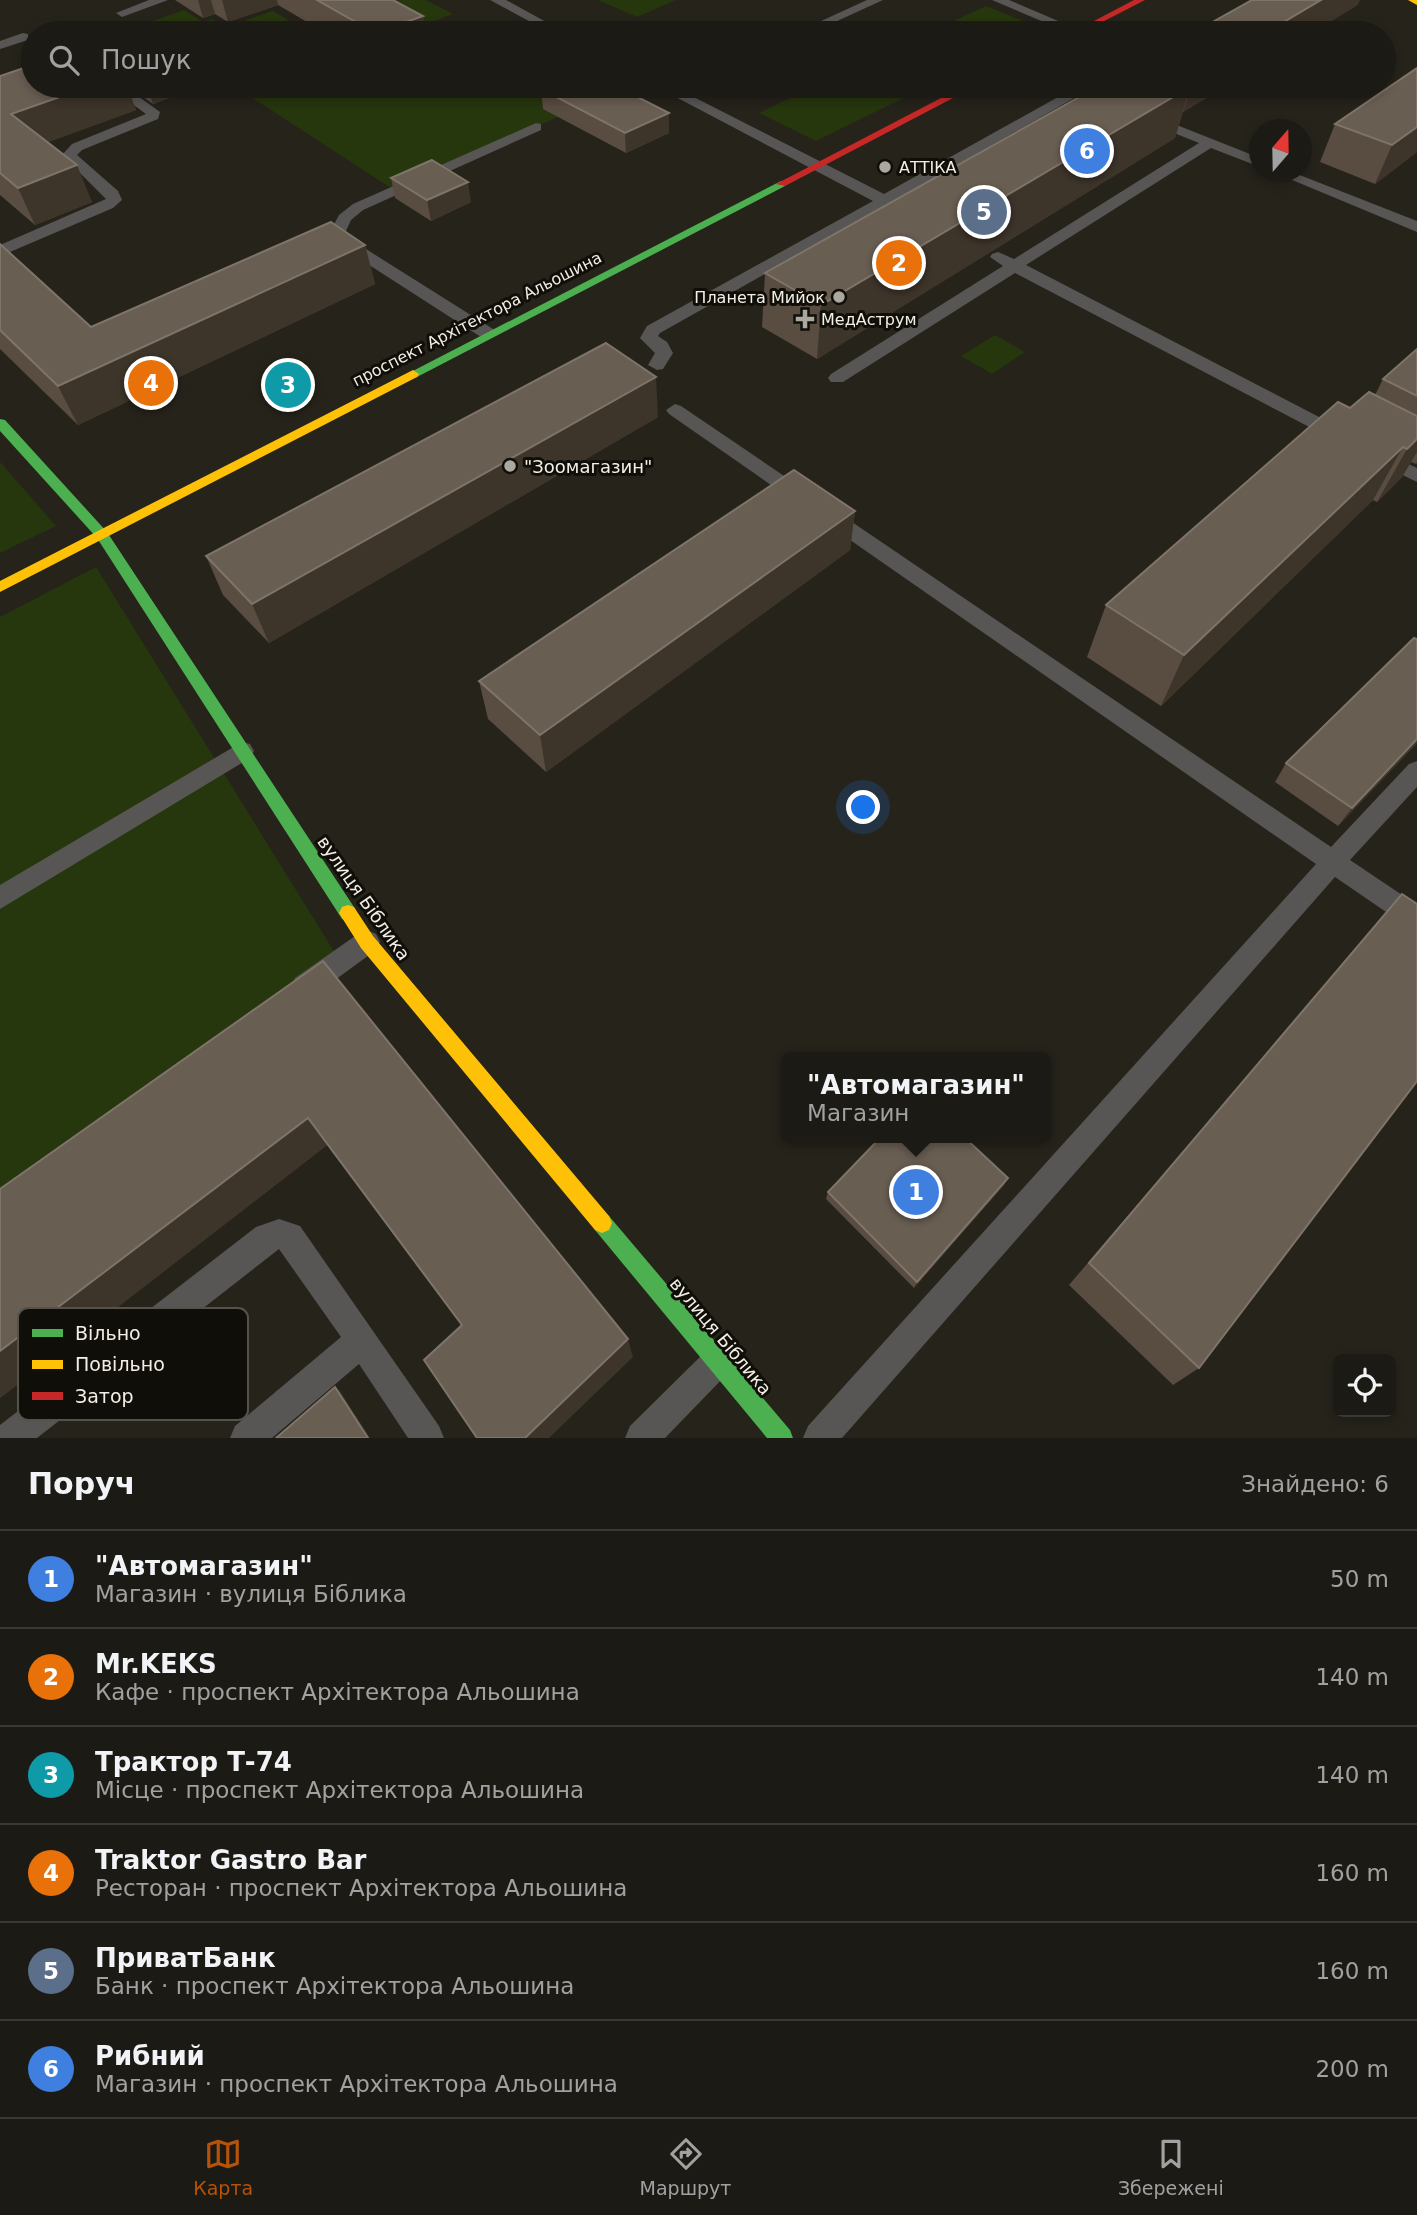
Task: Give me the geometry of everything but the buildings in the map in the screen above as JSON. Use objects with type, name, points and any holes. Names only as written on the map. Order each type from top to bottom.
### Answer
[{"type":"street","points":[[1099,21],[1141,0]]},
{"type":"street","name":"проспект Архітектора Альошина","points":[[0,587],[487,333],[947,98]]},
{"type":"street","name":"вулиця Біблика","points":[[0,423],[102,535],[367,942],[782,1438]]},
{"type":"lane","points":[[122,13],[162,0]]},
{"type":"lane","points":[[496,0],[537,21]]},
{"type":"lane","points":[[829,21],[877,0]]},
{"type":"lane","points":[[998,0],[1050,21]]},
{"type":"lane","points":[[0,45],[21,38]]},
{"type":"lane","points":[[30,282],[6,267],[0,255],[4,249],[118,199],[69,155],[77,147],[153,116],[153,112],[133,98]]},
{"type":"lane","points":[[691,98],[904,210]]},
{"type":"lane","points":[[657,365],[664,353],[661,346],[649,338],[653,330],[1067,98]]},
{"type":"lane","points":[[1130,110],[1249,159]]},
{"type":"lane","points":[[487,333],[343,241],[338,226],[358,207],[536,127]]},
{"type":"lane","points":[[837,378],[1209,142]]},
{"type":"lane","points":[[1305,182],[1417,227]]},
{"type":"lane","points":[[323,251],[352,247]]},
{"type":"lane","points":[[998,257],[1417,476]]},
{"type":"lane","points":[[675,410],[1417,919]]},
{"type":"lane","points":[[0,898],[242,751]]},
{"type":"lane","points":[[821,1438],[1417,771]]},
{"type":"lane","points":[[284,1001],[367,942]]},
{"type":"lane","points":[[177,1308],[267,1238],[279,1234],[289,1237],[427,1438]]},
{"type":"lane","points":[[247,1438],[362,1340]]},
{"type":"lane","points":[[642,1438],[718,1362]]},
{"type":"lane","points":[[10,1438],[33,1420]]},
{"type":"green space","points":[[342,0],[426,0],[453,14],[434,21],[380,21]]},
{"type":"green space","points":[[598,0],[676,0],[637,17]]},
{"type":"green space","points":[[986,6],[1023,21],[954,21]]},
{"type":"green space","points":[[184,10],[201,21],[152,21]]},
{"type":"green space","points":[[273,11],[290,21],[243,21]]},
{"type":"green space","points":[[252,98],[572,98],[558,117],[394,190]]},
{"type":"green space","points":[[791,98],[904,98],[816,141],[759,113]]},
{"type":"green space","points":[[995,335],[1025,352],[992,374],[961,356]]},
{"type":"green space","points":[[0,462],[56,526],[0,553]]},
{"type":"green space","points":[[96,567],[340,961],[0,1201],[0,617]]},
{"type":"traffic: fast","points":[[413,374],[781,184]]},
{"type":"traffic: fast","points":[[0,423],[102,535],[348,913]]},
{"type":"traffic: fast","points":[[602,1223],[782,1438]]},
{"type":"traffic: slow","points":[[1412,0],[1417,2]]},
{"type":"traffic: slow","points":[[0,587],[413,374]]},
{"type":"traffic: slow","points":[[348,913],[367,942],[602,1223]]},
{"type":"traffic: jam","points":[[1099,21],[1141,0]]},
{"type":"traffic: jam","points":[[781,184],[948,98]]},
{"type":"place","name":"Рибний","points":[[1087,151]]},
{"type":"place","name":"АТТІКА","points":[[885,167]]},
{"type":"place","name":"ПриватБанк","points":[[984,212]]},
{"type":"place","name":"Mr.KEKS","points":[[899,263]]},
{"type":"place","name":"Планета Мийок","points":[[839,297]]},
{"type":"place","name":"МедАструм","points":[[805,319]]},
{"type":"place","name":"Traktor Gastro Bar","points":[[151,383]]},
{"type":"place","name":"Трактор Т-74","points":[[288,385]]},
{"type":"place","name":"\"Зоомагазин\"","points":[[510,466]]},
{"type":"place","name":"\"Автомагазин\"","points":[[916,1192]]}]
